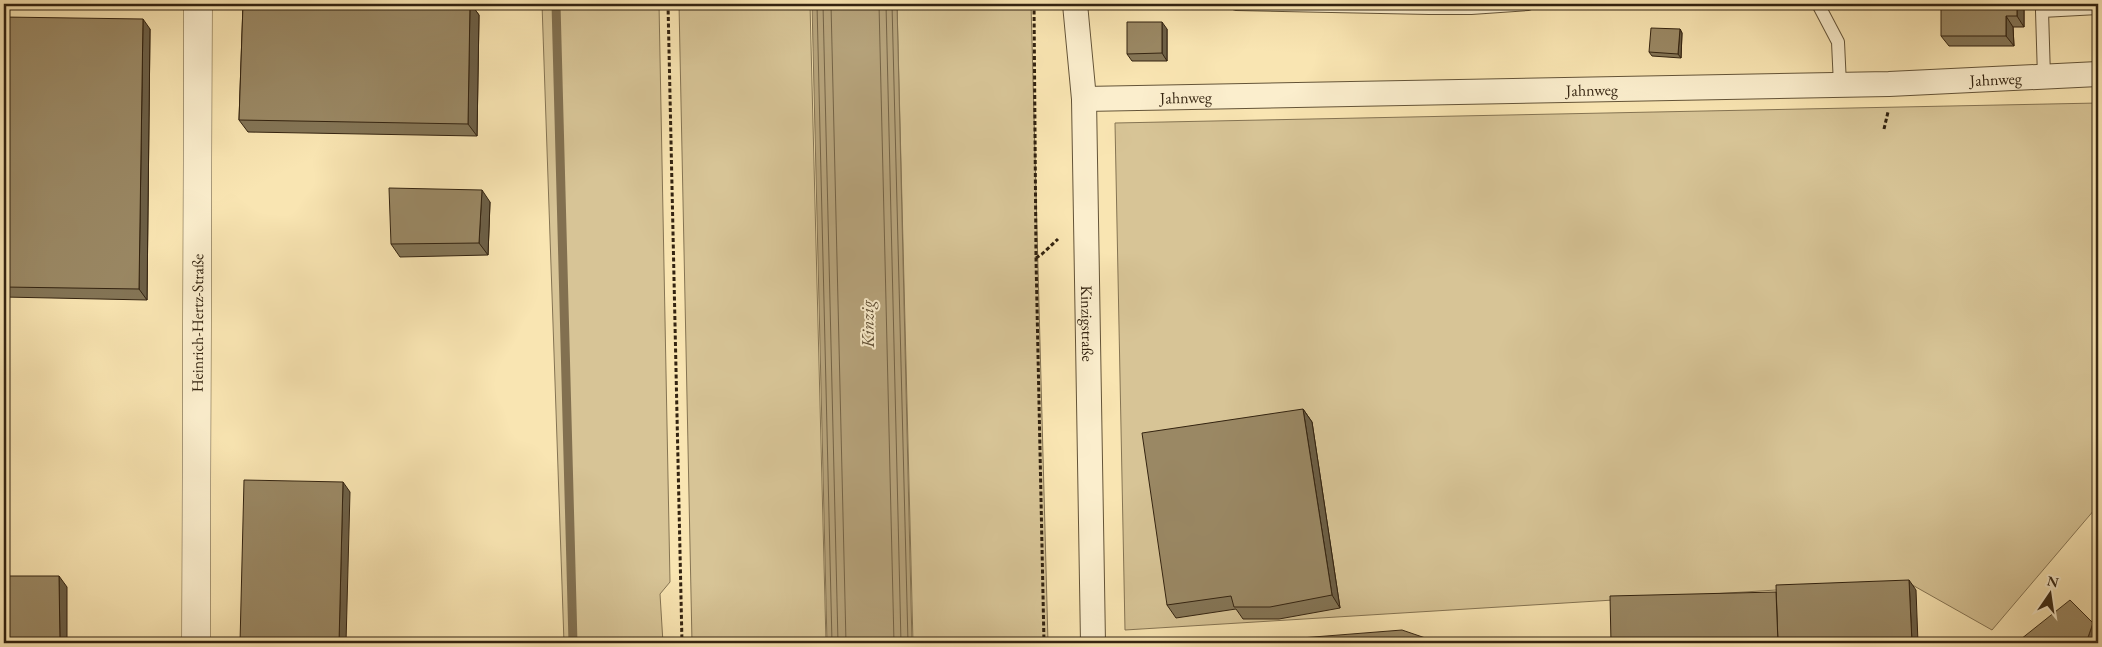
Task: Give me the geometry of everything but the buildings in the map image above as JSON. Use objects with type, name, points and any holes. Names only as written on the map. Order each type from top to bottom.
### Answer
[{"type":"street","name":"Heinrich-Hertz-Straße","points":[[196,643],[198,4]]},
{"type":"street","name":"Kinzigstraße","points":[[1076,4],[1084,99],[1093,643]]},
{"type":"street","name":"Jahnweg","points":[[1084,99],[1840,85],[2098,74]]},
{"type":"lane","points":[[1236,4],[1471,8],[1528,4]]},
{"type":"lane","points":[[1818,4],[1838,42],[1840,85]]},
{"type":"lane","points":[[2044,77],[2042,11],[2098,8]]},
{"type":"path","points":[[668,4],[682,643]]},
{"type":"path","points":[[1034,4],[1036,258],[1044,643]]},
{"type":"shaded area","points":[[542,4],[659,4],[670,582],[660,594],[663,643],[564,643]]},
{"type":"shaded area","points":[[679,4],[810,4],[826,643],[692,643]]},
{"type":"shaded area","points":[[897,4],[1031,4],[1048,643],[913,643]]},
{"type":"shaded area","points":[[2098,103],[2098,503],[2095,509],[1992,630],[1907,582],[1125,630],[1115,123]]},
{"type":"water","name":"Kinzig","points":[[812,4],[897,4],[912,643],[827,643]]},
{"type":"waterway","points":[[556,4],[573,643]]}]
